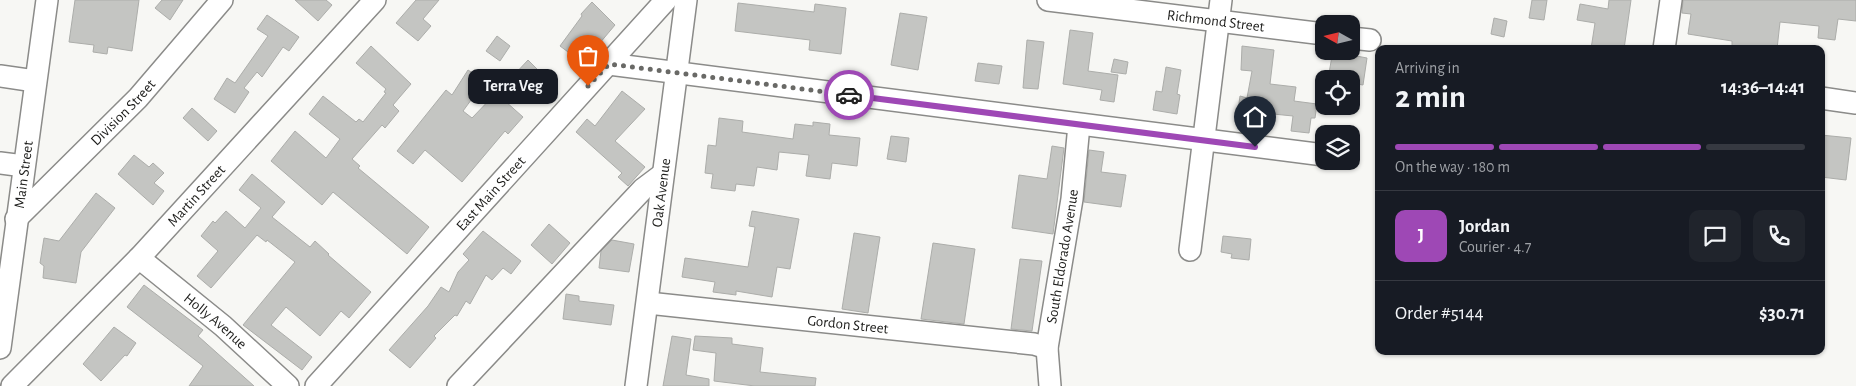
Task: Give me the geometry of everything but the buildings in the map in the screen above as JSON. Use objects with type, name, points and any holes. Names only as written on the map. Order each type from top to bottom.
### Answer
[{"type":"street","name":"Main Street","points":[[0,348],[16,219],[10,195],[24,166],[46,0]]},
{"type":"street","name":"Division Street","points":[[16,219],[138,98],[222,0]]},
{"type":"street","name":"Martin Street","points":[[12,386],[139,258],[375,0]]},
{"type":"street","name":"East Main Street","points":[[316,386],[666,0]]},
{"type":"street","name":"Oak Avenue","points":[[636,386],[686,0]]},
{"type":"street","name":"Richmond Street","points":[[1048,0],[1315,33]]},
{"type":"street","points":[[1190,250],[1222,0]]},
{"type":"street","points":[[1665,45],[1671,0]]},
{"type":"street","points":[[609,64],[1315,154]]},
{"type":"street","points":[[0,76],[35,81]]},
{"type":"street","points":[[1825,99],[1856,103]]},
{"type":"street","name":"South Eldorado Avenue","points":[[1050,386],[1047,348],[1072,198],[1079,125]]},
{"type":"street","points":[[0,163],[24,166]]},
{"type":"street","points":[[458,386],[643,189],[664,174]]},
{"type":"street","name":"Holly Avenue","points":[[139,258],[223,326],[288,386]]},
{"type":"street","name":"Gordon Street","points":[[648,303],[1034,344],[1047,348]]},
{"type":"way so far","points":[[588,86],[609,64],[849,95]]},
{"type":"place","name":"Terra Veg","points":[[588,86]]},
{"type":"route","points":[[849,95],[1255,147]]}]
